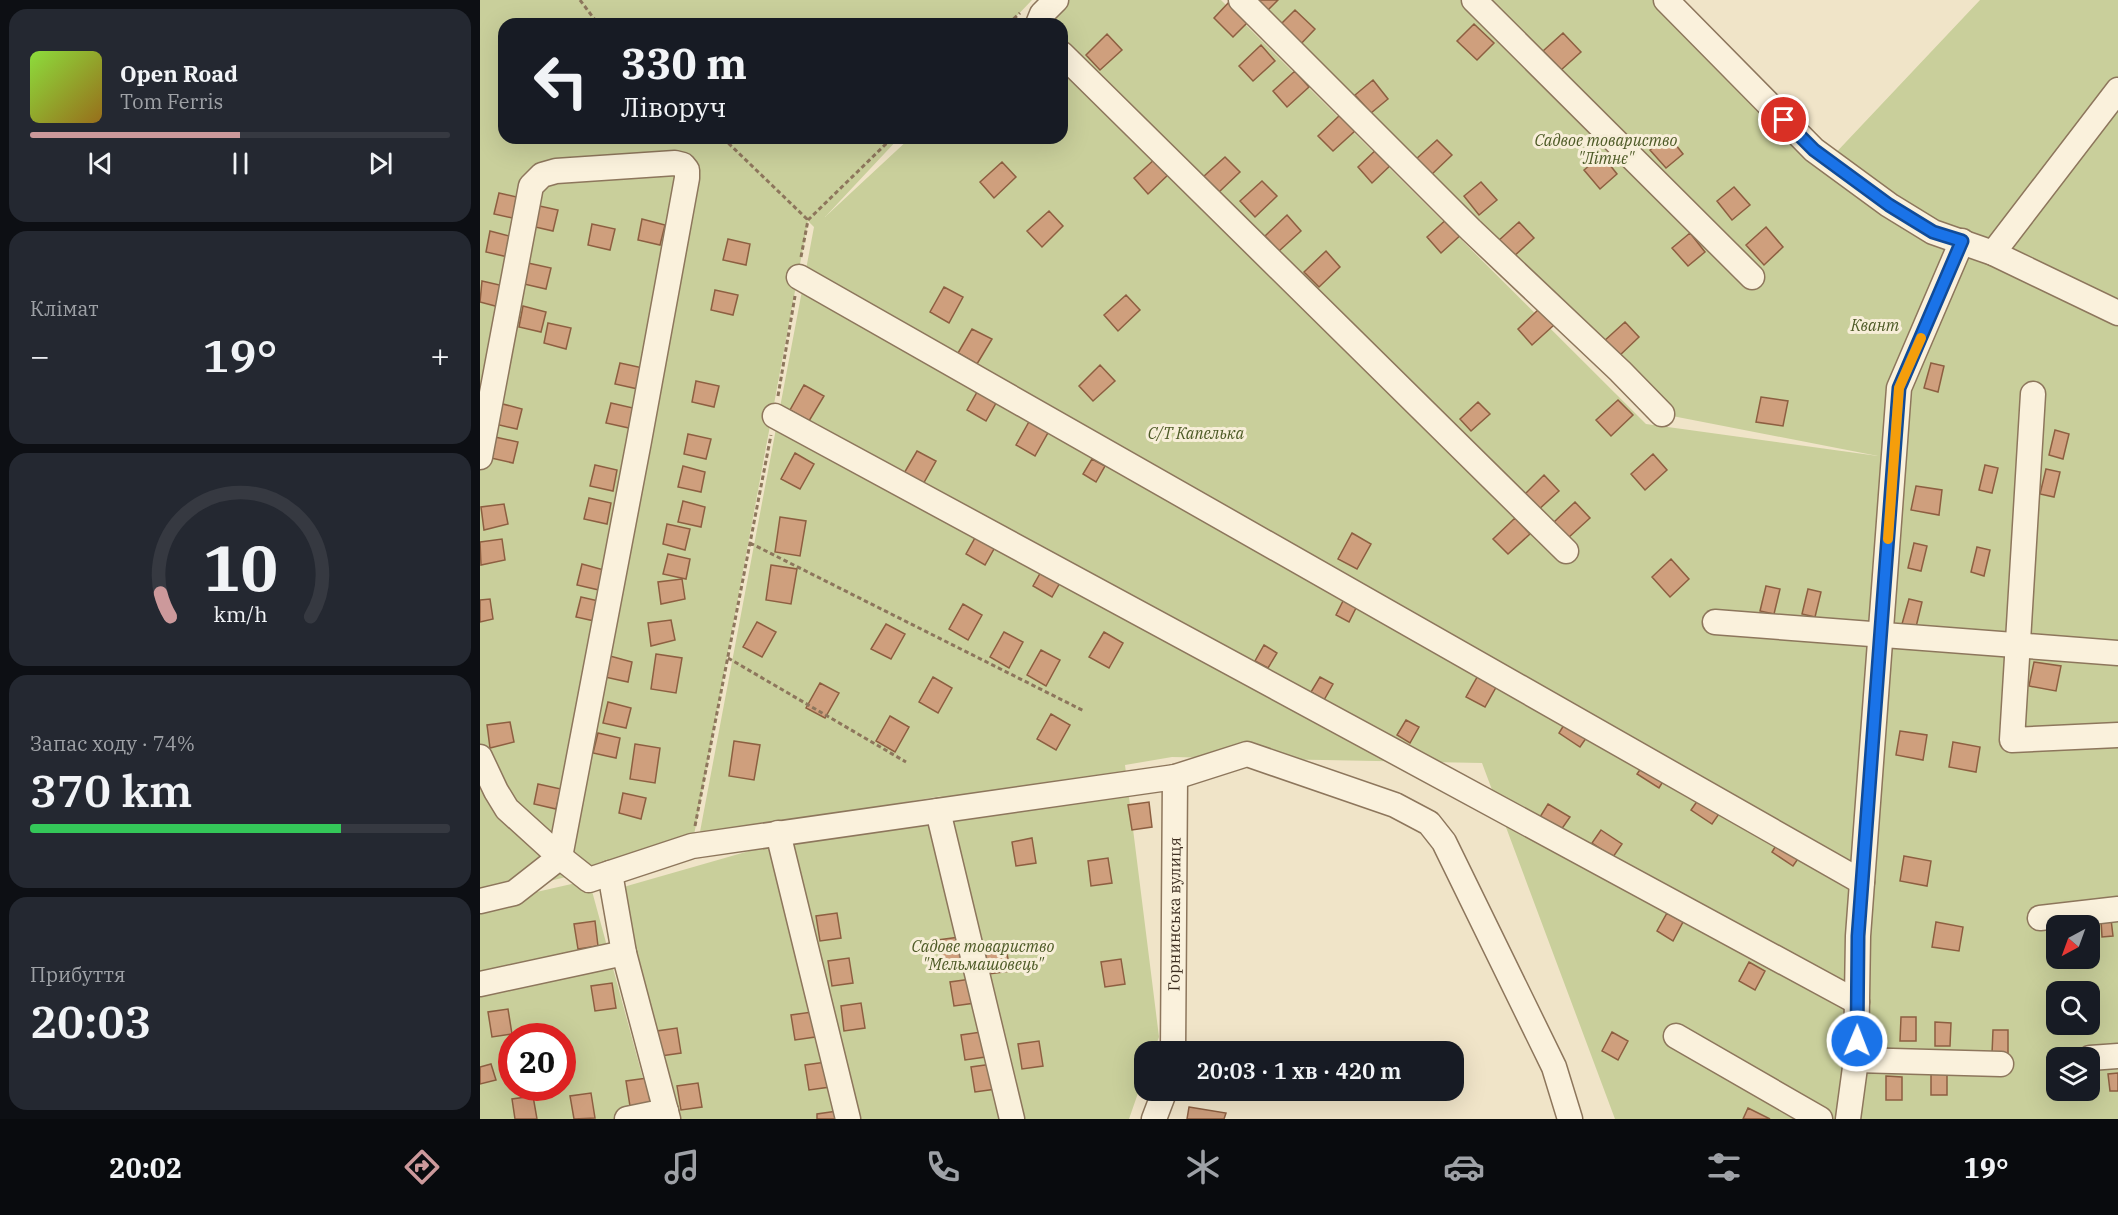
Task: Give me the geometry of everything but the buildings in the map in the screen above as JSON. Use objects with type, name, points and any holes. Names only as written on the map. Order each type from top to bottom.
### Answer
[{"type":"street","points":[[1040,18],[1056,0]]},
{"type":"street","points":[[1241,0],[1471,230],[1620,370],[1662,414]]},
{"type":"street","points":[[1474,0],[1752,277]]},
{"type":"street","points":[[1666,0],[1814,150],[1889,205],[1933,232],[1993,253],[2114,304]]},
{"type":"street","points":[[1068,60],[1566,551]]},
{"type":"street","points":[[1993,253],[2118,90]]},
{"type":"street","points":[[480,458],[531,186],[542,175],[556,171],[683,165],[687,170],[683,201],[560,856],[514,893],[480,901]]},
{"type":"street","points":[[1848,1119],[1856,1060],[1858,936],[1899,388],[1962,241]]},
{"type":"street","points":[[799,277],[1862,882]]},
{"type":"street","points":[[2033,394],[2012,740],[2118,735]]},
{"type":"street","points":[[775,416],[1857,1002]]},
{"type":"street","points":[[1715,622],[2118,653]]},
{"type":"street","points":[[480,757],[507,809],[589,880],[692,846],[1175,777],[1247,754],[1395,805],[1429,823],[1444,842],[1554,1067],[1570,1119]]},
{"type":"street","name":"Горнинська вулиця","points":[[1173,1041],[1175,777]]},
{"type":"street","points":[[938,811],[1012,1119]]},
{"type":"street","points":[[778,833],[848,1119]]},
{"type":"street","points":[[610,873],[624,953],[667,1115],[627,1119]]},
{"type":"street","points":[[2040,918],[2118,909]]},
{"type":"street","points":[[480,984],[624,953]]},
{"type":"street","points":[[1676,1036],[1820,1119]]},
{"type":"street","points":[[2100,1057],[2118,1056]]},
{"type":"street","points":[[1856,1060],[2001,1064]]},
{"type":"street","points":[[1154,1119],[1161,1101]]},
{"type":"path","points":[[580,0],[594,18]]},
{"type":"path","points":[[729,144],[808,220]]},
{"type":"path","points":[[692,846],[775,416],[808,220],[886,144]]},
{"type":"path","points":[[750,543],[1084,711]]},
{"type":"path","points":[[728,658],[906,762]]},
{"type":"green space","points":[[480,0],[1032,0],[1015,18],[498,18],[498,144],[893,144],[825,217],[904,144],[1068,144],[1068,18],[1040,18],[1060,0],[1221,0],[1646,424],[1878,456],[1662,414],[1240,0],[1667,0],[1829,160],[1980,0],[2118,0],[2118,1119],[1615,1119],[1482,763],[1172,757],[1125,765],[1159,1037],[1158,1041],[1134,1041],[1135,1101],[1129,1119],[671,1119],[613,890],[942,796],[699,837],[814,227],[808,221],[692,846],[480,898]]},
{"type":"green space","points":[[589,880],[654,1119],[480,1119],[480,905]]},
{"type":"slow traffic","points":[[1888,539],[1899,388],[1921,338]]},
{"type":"route","points":[[1784,120],[1814,150],[1889,205],[1933,232],[1962,241],[1899,388],[1858,936],[1857,1041]]},
{"type":"park label","name":"Садвое товариство \"Літнє\"","points":[[1606,149]]},
{"type":"park label","name":"Квант","points":[[1875,325]]},
{"type":"park label","name":"С/Т Капелька","points":[[1196,433]]},
{"type":"park label","name":"Садове товариство \"Мельмашовець\"","points":[[983,955]]}]
